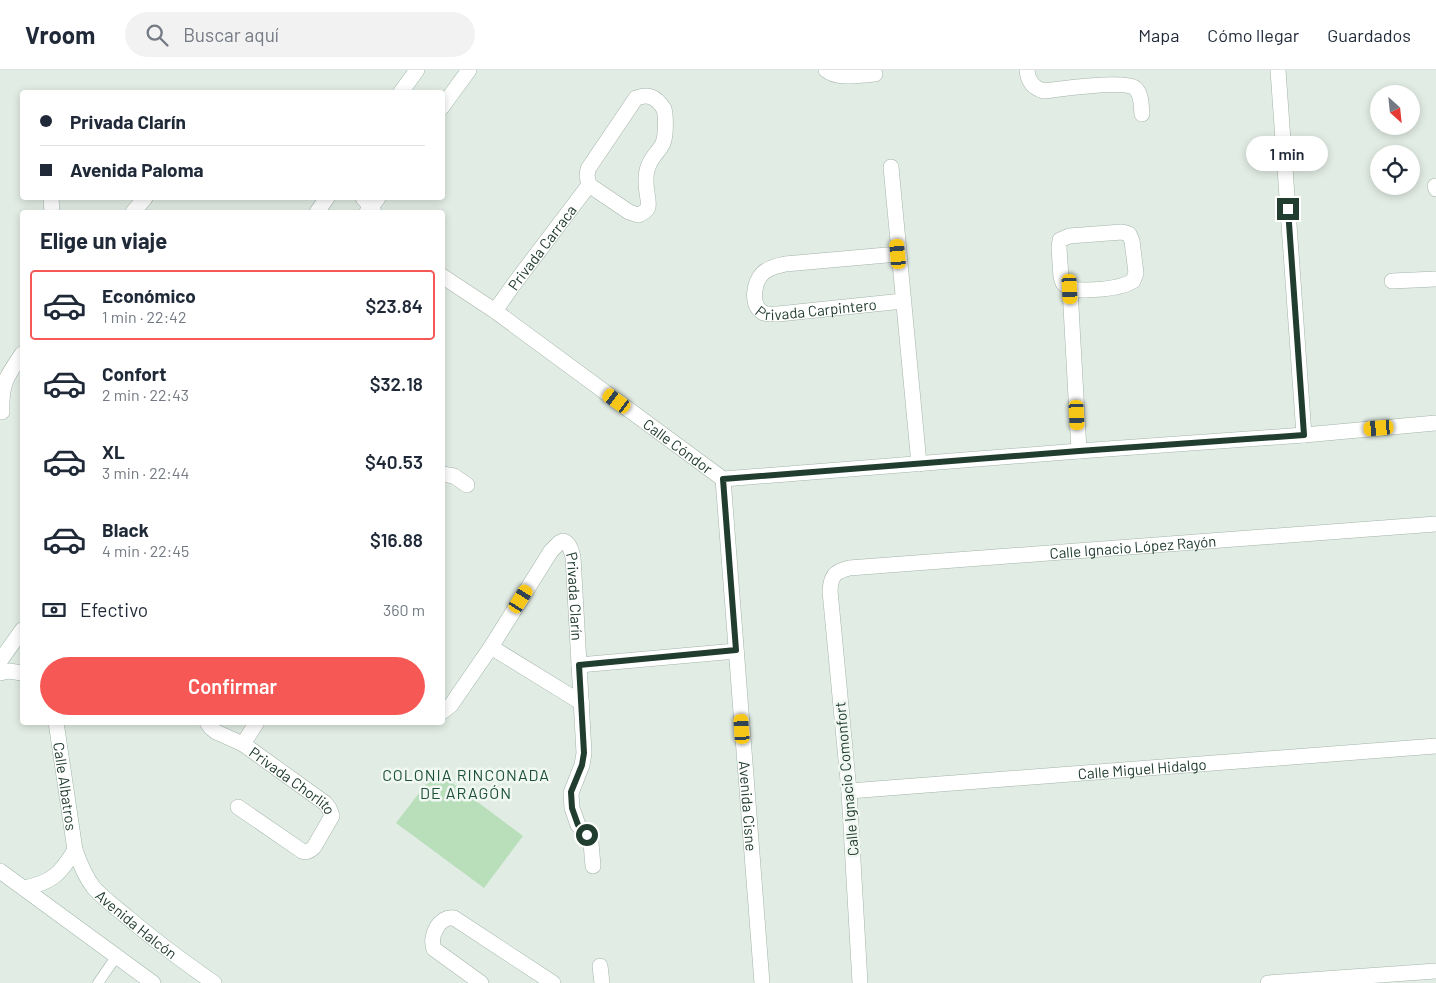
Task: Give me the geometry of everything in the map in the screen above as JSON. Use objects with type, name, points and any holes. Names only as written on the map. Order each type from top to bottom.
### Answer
[{"type":"street","points":[[402,90],[417,70]]},
{"type":"street","points":[[445,103],[469,70]]},
{"type":"street","points":[[826,70],[840,75],[875,74]]},
{"type":"street","points":[[1027,70],[1028,79],[1032,86],[1044,90],[1115,77],[1136,89],[1140,97],[1142,114]]},
{"type":"street","points":[[1278,70],[1304,435]]},
{"type":"street","name":"Privada Carraca","points":[[644,95],[654,98],[664,108],[664,137],[663,143],[646,171],[645,180],[648,206],[645,212],[638,215],[629,212],[589,185],[586,176],[588,169],[636,98],[644,95]]},
{"type":"street","name":"Privada Carpintero","points":[[891,167],[919,464]]},
{"type":"street","name":"Privada Carraca","points":[[495,311],[589,185]]},
{"type":"street","points":[[135,210],[143,200]]},
{"type":"street","points":[[319,210],[326,200]]},
{"type":"street","points":[[1070,289],[1084,290],[1122,286],[1133,281],[1136,273],[1132,241],[1129,234],[1122,232],[1069,236],[1060,240],[1061,277],[1063,283],[1070,289],[1079,451]]},
{"type":"street","name":"Privada Carpintero","points":[[898,254],[785,264],[772,268],[764,273],[757,282],[755,299],[760,311],[765,314],[903,301]]},
{"type":"street","name":"Calle Cóndor","points":[[445,278],[495,311],[723,479],[1304,435],[1436,423]]},
{"type":"street","points":[[1392,281],[1436,278]]},
{"type":"street","points":[[2,412],[4,384],[20,357]]},
{"type":"street","points":[[445,474],[454,476],[467,485]]},
{"type":"street","name":"Avenida Cisne","points":[[723,479],[762,983]]},
{"type":"street","name":"Calle Ignacio López Rayón","points":[[833,575],[840,570],[849,568],[1436,524]]},
{"type":"street","name":"Privada Clarín","points":[[445,710],[451,705],[491,647],[552,551],[559,543],[567,542],[573,557],[584,753],[582,765],[571,792],[572,808],[578,825],[591,843],[593,866]]},
{"type":"street","name":"Calle Ignacio Comonfort","points":[[833,575],[830,592],[849,790],[860,983]]},
{"type":"street","points":[[0,661],[20,633]]},
{"type":"street","points":[[491,647],[582,703]]},
{"type":"street","points":[[579,665],[736,650]]},
{"type":"street","points":[[0,672],[20,673]]},
{"type":"street","name":"Calle Albatros","points":[[56,725],[75,850]]},
{"type":"street","name":"Privada Chorlito","points":[[209,725],[216,732],[243,744],[325,804],[332,816],[314,847],[305,852],[238,807]]},
{"type":"street","name":"Privada Chorlito","points":[[243,744],[255,725]]},
{"type":"street","name":"Calle Miguel Hidalgo","points":[[849,790],[1436,746]]},
{"type":"street","points":[[24,888],[50,880],[64,867],[75,850]]},
{"type":"street","name":"Avenida Halcón","points":[[75,850],[82,867],[95,888],[145,932],[214,983]]},
{"type":"street","points":[[0,871],[153,983]]},
{"type":"street","points":[[481,983],[434,949],[432,940],[434,933],[441,923],[448,918],[454,918],[553,983]]},
{"type":"street","points":[[600,966],[602,983]]},
{"type":"street","points":[[1268,983],[1436,971]]},
{"type":"lane","points":[[98,983],[116,956]]},
{"type":"green space","points":[[436,771],[523,836],[484,888],[396,823]]},
{"type":"district","name":"COLONIA RINCONADA DE ARAGÓN","points":[[466,783]]},
{"type":"route","points":[[587,835],[578,825],[572,808],[571,792],[582,765],[584,753],[579,665],[736,650],[723,479],[1304,435],[1288,209]]}]
